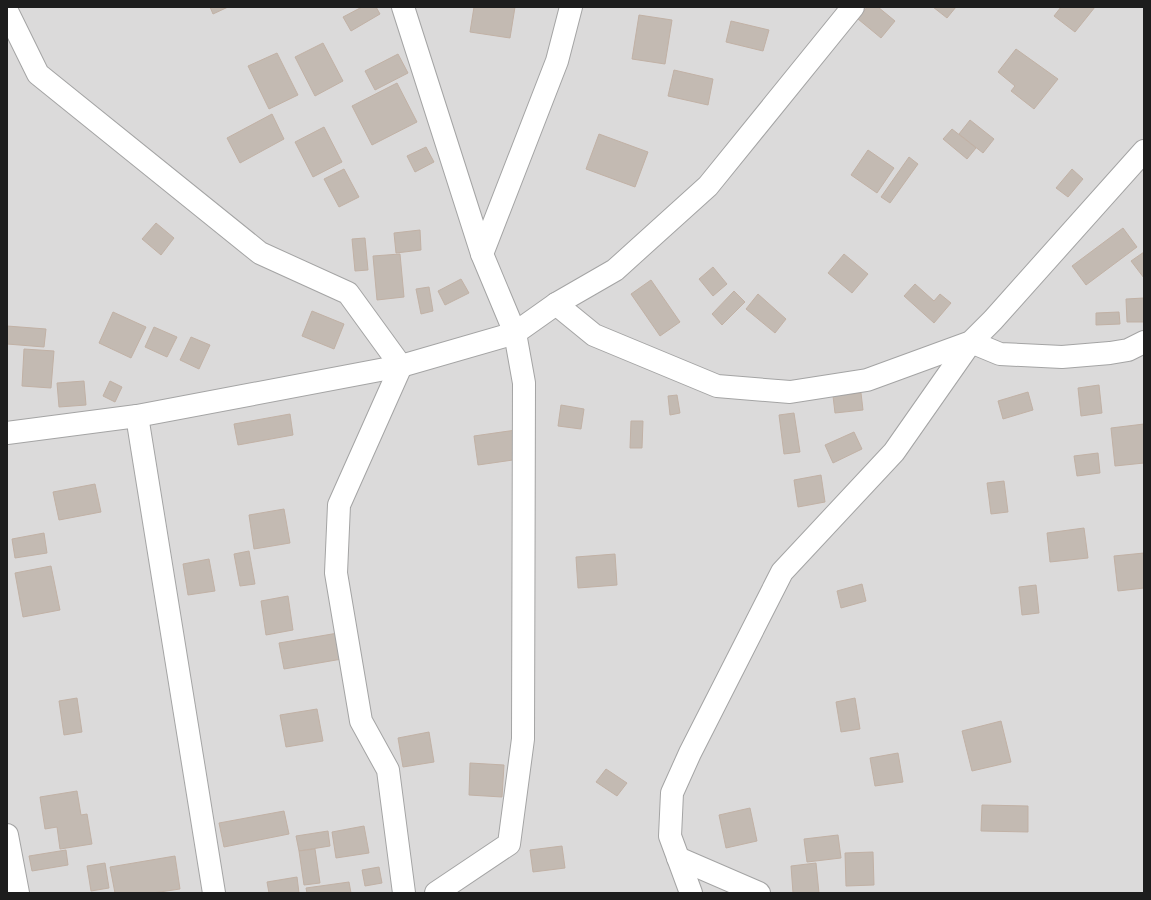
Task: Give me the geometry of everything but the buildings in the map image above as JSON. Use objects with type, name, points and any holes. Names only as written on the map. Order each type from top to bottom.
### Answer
[{"type":"street","points":[[404,7],[482,254],[515,333],[524,383],[523,739],[509,844],[436,893]]},
{"type":"street","points":[[482,254],[557,60],[571,7]]},
{"type":"street","points":[[7,432],[137,416],[401,366],[515,333],[556,304],[615,270],[708,186],[853,7]]},
{"type":"street","points":[[12,12],[38,74],[260,253],[348,293],[401,366]]},
{"type":"street","points":[[691,893],[670,836],[672,793],[690,753],[782,572],[894,452],[970,342],[993,320],[1144,151]]},
{"type":"street","points":[[556,304],[594,335],[717,386],[790,392],[867,380],[970,342],[1000,354],[1062,356],[1128,350],[1144,342]]},
{"type":"street","points":[[401,366],[339,505],[336,573],[361,721],[388,770],[404,893]]},
{"type":"street","points":[[137,416],[214,893]]},
{"type":"street","points":[[7,835],[18,893]]},
{"type":"street","points":[[678,858],[759,893]]},
{"type":"shaded area","points":[[7,7],[1144,7],[1144,893],[7,893]]}]
